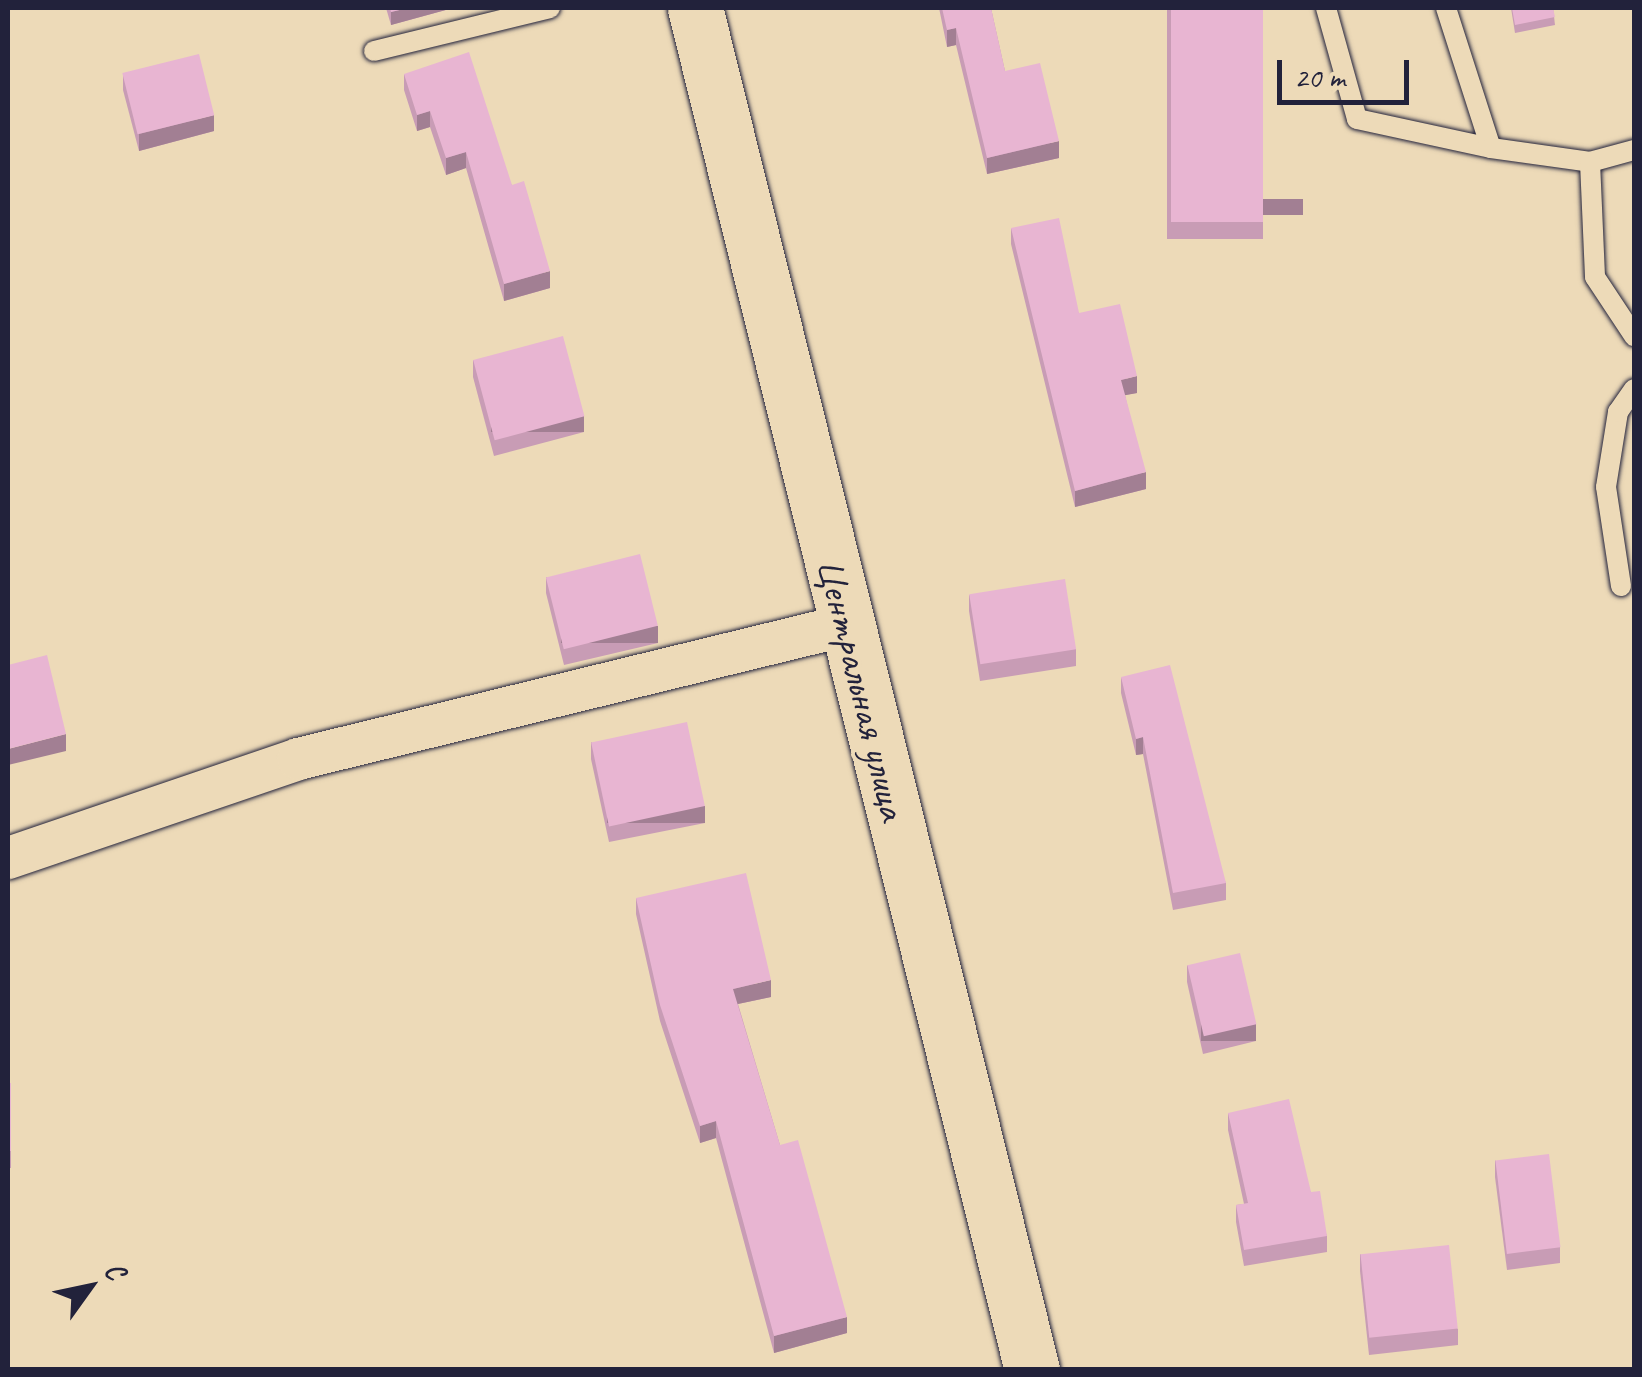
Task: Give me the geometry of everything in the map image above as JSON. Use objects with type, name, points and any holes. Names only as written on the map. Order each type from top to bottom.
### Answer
[{"type":"main road","name":"Центральная улица","points":[[695,8],[1032,1370]]},
{"type":"street","points":[[8,858],[298,759],[848,625]]},
{"type":"lane","points":[[374,51],[550,8]]},
{"type":"lane","points":[[1326,8],[1357,119],[1490,148],[1590,162],[1634,150]]},
{"type":"lane","points":[[1446,8],[1490,148]]},
{"type":"lane","points":[[1590,162],[1595,276],[1634,336]]},
{"type":"lane","points":[[1621,586],[1606,487],[1618,412],[1634,389]]},
{"type":"building","points":[[942,8],[991,8],[1005,71],[1040,63],[1059,141],[987,158],[956,28],[947,30]]},
{"type":"building","points":[[1171,8],[1263,8],[1263,222],[1171,222]]},
{"type":"building","points":[[1512,8],[1553,8],[1555,17],[1515,25]]},
{"type":"building","points":[[469,52],[512,185],[524,181],[550,271],[504,284],[466,152],[446,158],[430,111],[417,115],[404,74]]},
{"type":"building","points":[[199,54],[214,115],[138,134],[122,73]]},
{"type":"building","points":[[1059,218],[1079,313],[1120,304],[1137,376],[1121,380],[1146,472],[1075,491],[1011,228]]},
{"type":"building","points":[[563,336],[584,416],[495,440],[473,360]]},
{"type":"building","points":[[640,554],[658,626],[564,649],[546,577]]},
{"type":"building","points":[[1065,579],[1076,649],[980,664],[969,594]]},
{"type":"building","points":[[47,655],[66,734],[8,749],[8,665]]},
{"type":"building","points":[[1170,665],[1226,883],[1173,893],[1143,737],[1136,739],[1121,677]]},
{"type":"building","points":[[687,722],[705,806],[609,826],[591,742]]},
{"type":"building","points":[[746,873],[771,980],[733,989],[780,1145],[798,1140],[847,1317],[774,1336],[716,1121],[700,1126],[660,1005],[636,898]]},
{"type":"building","points":[[1240,953],[1256,1024],[1204,1036],[1187,965]]},
{"type":"building","points":[[8,1083],[11,1083],[8,1151]]},
{"type":"building","points":[[1289,1099],[1311,1192],[1320,1191],[1327,1236],[1244,1250],[1236,1205],[1248,1203],[1228,1113]]},
{"type":"building","points":[[1549,1154],[1560,1247],[1507,1254],[1495,1161]]},
{"type":"building","points":[[1449,1245],[1458,1329],[1369,1338],[1360,1254]]}]
